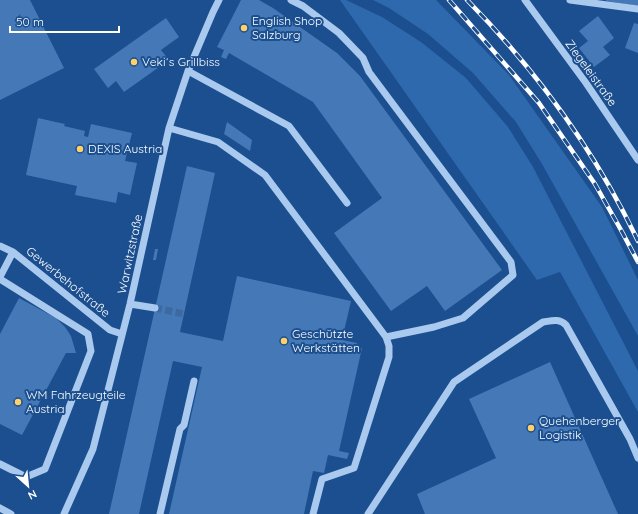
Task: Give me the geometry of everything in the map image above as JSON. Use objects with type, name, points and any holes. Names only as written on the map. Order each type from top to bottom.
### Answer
[{"type":"street","name":"Warwitzstraße","points":[[64,514],[93,449],[130,304],[169,128],[188,70],[219,0]]},
{"type":"street","points":[[291,0],[303,6],[338,33],[363,58],[369,72],[511,262],[513,275],[462,318],[434,327],[386,337]]},
{"type":"street","name":"Ziegeleistraße","points":[[525,0],[586,83],[638,160]]},
{"type":"street","points":[[570,0],[638,9]]},
{"type":"street","points":[[188,70],[289,126],[346,203]]},
{"type":"street","points":[[169,128],[218,142],[265,175],[386,337],[389,346],[389,357],[354,468],[322,479],[313,514]]},
{"type":"street","name":"Gewerbehofstraße","points":[[0,246],[13,252],[110,330],[122,334]]},
{"type":"street","points":[[0,464],[26,477],[45,469],[91,350],[88,334],[0,278],[13,252]]},
{"type":"street","points":[[130,304],[155,308]]},
{"type":"street","points":[[368,514],[454,382],[543,322],[557,320],[566,325],[630,439],[638,458]]},
{"type":"street","points":[[160,514],[180,429],[184,425],[194,381]]},
{"type":"street","points":[[0,508],[11,514]]},
{"type":"shaded area","points":[[340,0],[346,0],[382,17],[421,42],[466,78],[508,127],[533,167],[638,371],[638,412],[560,272],[537,280]]},
{"type":"shaded area","points":[[373,0],[436,0],[509,75],[602,207],[638,280],[638,336],[542,164],[516,122],[473,73],[428,34],[389,8]]},
{"type":"building","points":[[0,0],[30,0],[64,68],[0,100]]},
{"type":"building","points":[[241,0],[259,0],[273,8],[337,53],[360,76],[502,270],[445,311],[427,286],[391,311],[334,233],[382,198],[313,102],[229,53],[226,59],[221,57],[224,50],[217,47]]},
{"type":"building","points":[[638,0],[638,6],[606,1]]},
{"type":"building","points":[[598,16],[614,38],[603,47],[610,55],[594,67],[579,48],[588,41],[579,31]]},
{"type":"building","points":[[166,18],[179,37],[161,50],[169,60],[124,92],[116,81],[108,88],[94,69]]},
{"type":"building","points":[[634,23],[638,24],[638,53],[625,48]]},
{"type":"building","name":"DEXIS Austria","points":[[38,118],[65,124],[64,126],[85,131],[84,136],[88,137],[91,124],[132,133],[125,161],[137,163],[130,195],[118,192],[116,203],[75,195],[77,186],[26,175]]},
{"type":"building","points":[[227,122],[252,140],[250,151],[224,134]]},
{"type":"building","name":"Geschützte Werkstätten","points":[[187,166],[215,173],[180,332],[223,341],[237,276],[351,301],[342,340],[357,343],[356,347],[362,348],[339,451],[349,453],[347,459],[328,455],[324,473],[313,471],[304,514],[169,514],[202,367],[173,361],[139,514],[109,514]]},
{"type":"building","points":[[155,249],[158,249],[156,260],[153,260]]},
{"type":"building","points":[[19,298],[56,318],[71,336],[76,353],[66,353],[22,435],[0,424],[0,334]]},
{"type":"building","name":"Quehenberger Logistik","points":[[550,362],[618,514],[425,514],[417,494],[496,458],[469,399]]},
{"type":"tunnel","points":[[155,308],[184,314]]},
{"type":"railway","points":[[449,0],[539,103],[595,184],[638,262]]},
{"type":"railway","points":[[467,0],[517,55],[563,114],[603,176],[638,241]]},
{"type":"place","name":"English Shop Salzburg","points":[[244,28]]},
{"type":"place","name":"Veki´s Grillbiss","points":[[134,62]]},
{"type":"place","name":"DEXIS Austria","points":[[80,149]]},
{"type":"place","name":"Geschützte Werkstätten","points":[[284,341]]},
{"type":"place","name":"WM Fahrzeugteile Austria","points":[[18,402]]},
{"type":"place","name":"Quehenberger Logistik","points":[[531,428]]}]
